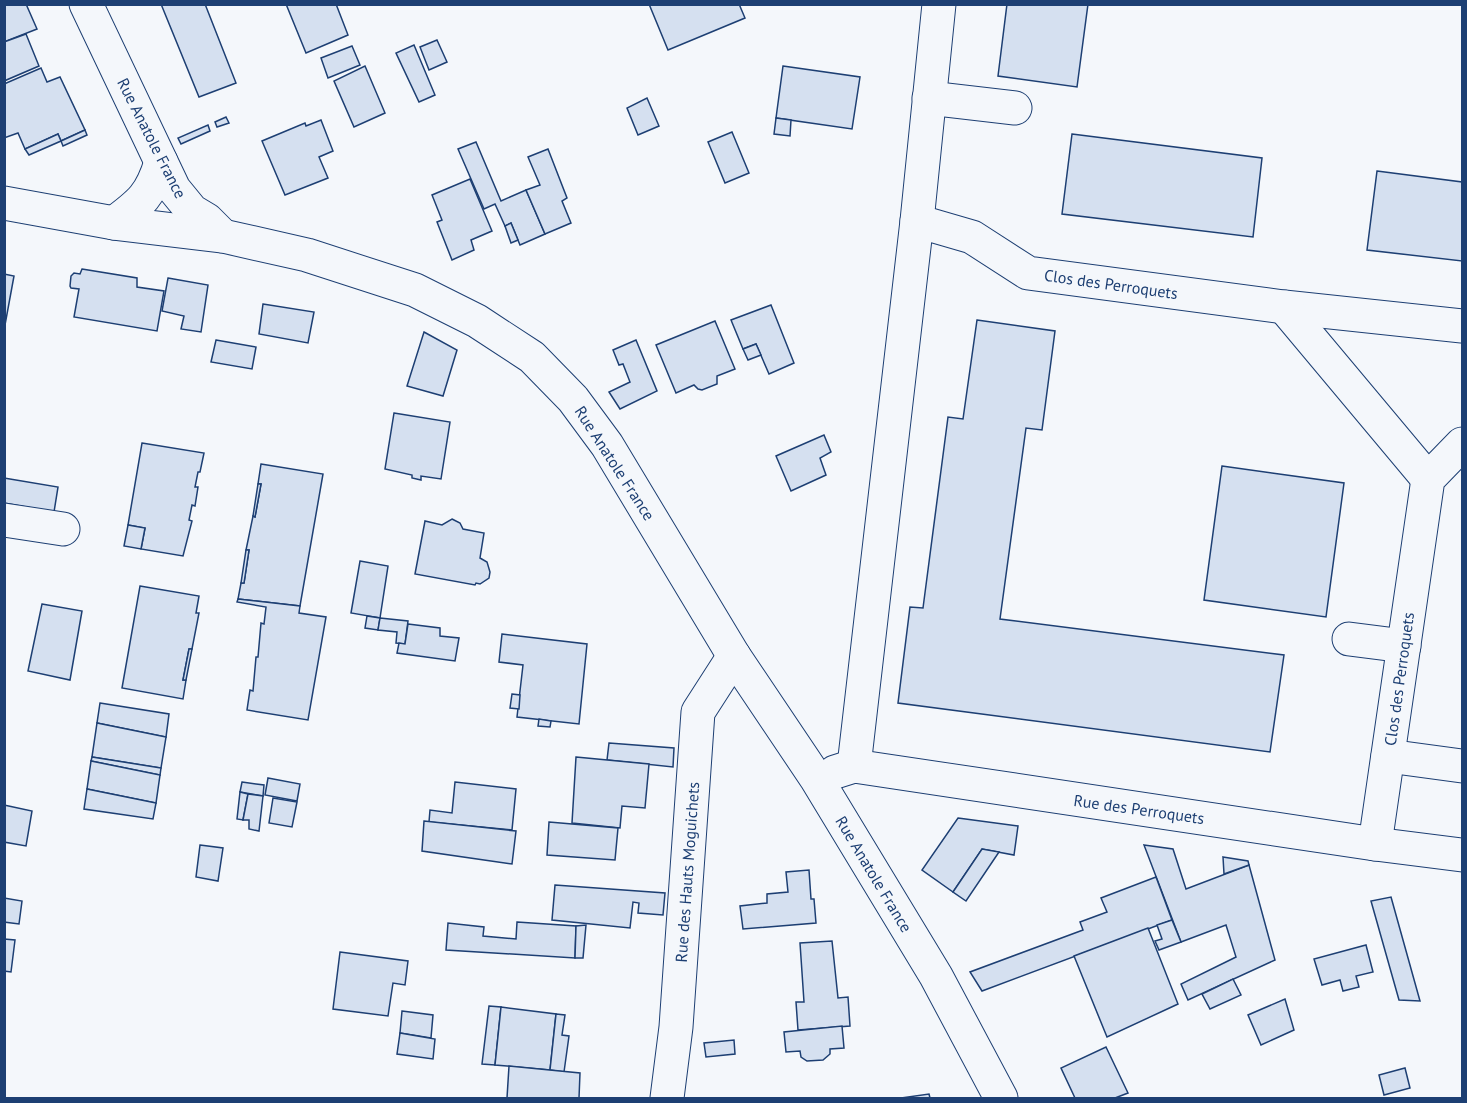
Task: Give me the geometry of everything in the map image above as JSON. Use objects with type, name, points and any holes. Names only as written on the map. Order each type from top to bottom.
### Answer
[{"type":"street","name":"Rue Anatole France","points":[[86,4],[161,162],[181,199],[192,211],[207,220],[223,236],[307,255],[415,290],[477,321],[532,357],[573,399],[607,445],[734,656],[816,778],[936,976],[1001,1098]]},
{"type":"street","points":[[854,766],[917,221],[939,4]]},
{"type":"street","points":[[929,98],[1015,108]]},
{"type":"street","points":[[114,223],[145,197],[155,183],[161,162]]},
{"type":"street","points":[[4,203],[114,223],[223,236]]},
{"type":"street","name":"Clos des Perroquets","points":[[917,221],[972,237],[1028,273],[1284,307],[1462,326]]},
{"type":"street","points":[[1284,307],[1428,479],[1462,444]]},
{"type":"street","name":"Clos des Perroquets","points":[[1375,844],[1428,479]]},
{"type":"street","points":[[4,520],[63,529]]},
{"type":"street","points":[[1349,639],[1404,646]]},
{"type":"street","name":"Rue des Hauts Moguichets","points":[[667,1098],[676,1028],[698,712],[734,656]]},
{"type":"street","points":[[1388,756],[1462,766]]},
{"type":"street","name":"Rue des Perroquets","points":[[816,778],[854,766],[1462,855]]},
{"type":"building","points":[[4,4],[26,4],[37,29],[4,42]]},
{"type":"building","points":[[161,4],[205,4],[236,83],[199,97]]},
{"type":"building","points":[[286,4],[336,4],[348,35],[306,53]]},
{"type":"building","points":[[649,4],[739,4],[745,18],[668,50]]},
{"type":"building","points":[[1007,4],[1088,4],[1077,87],[998,76]]},
{"type":"building","points":[[26,34],[39,66],[4,81],[4,42]]},
{"type":"building","points":[[437,40],[447,62],[429,70],[420,47]]},
{"type":"building","points":[[414,45],[435,95],[419,102],[396,53]]},
{"type":"building","points":[[352,46],[360,65],[328,78],[321,58]]},
{"type":"building","points":[[365,66],[385,113],[354,127],[334,81]]},
{"type":"building","points":[[783,66],[860,77],[852,129],[776,118]]},
{"type":"building","points":[[41,68],[47,82],[60,77],[85,130],[61,141],[58,134],[25,149],[18,133],[4,138],[4,84]]},
{"type":"building","points":[[647,98],[659,126],[638,135],[627,108]]},
{"type":"building","points":[[226,117],[229,123],[217,127],[215,122]]},
{"type":"building","points":[[776,118],[791,120],[790,136],[774,134]]},
{"type":"building","points":[[321,120],[333,151],[319,157],[328,178],[285,195],[262,141],[305,123],[306,126]]},
{"type":"building","points":[[208,125],[210,131],[181,144],[178,138]]},
{"type":"building","points":[[85,130],[87,135],[63,146],[61,141]]},
{"type":"building","points":[[732,132],[749,173],[725,183],[708,142]]},
{"type":"building","points":[[58,134],[61,141],[29,155],[25,149]]},
{"type":"building","points":[[1072,134],[1262,158],[1253,237],[1062,214]]},
{"type":"building","points":[[476,142],[501,201],[526,190],[545,234],[520,245],[511,223],[505,226],[495,204],[484,209],[458,149]]},
{"type":"building","points":[[548,149],[567,198],[562,201],[571,223],[545,234],[526,190],[540,185],[528,157]]},
{"type":"building","points":[[1377,171],[1462,182],[1462,261],[1367,250]]},
{"type":"building","points":[[470,179],[492,231],[471,240],[474,250],[452,260],[437,222],[442,220],[432,195]]},
{"type":"building","points":[[511,223],[518,240],[511,243],[505,226]]},
{"type":"building","points":[[82,269],[137,278],[137,287],[164,291],[157,331],[74,317],[79,289],[71,288],[71,276],[74,273],[80,274]]},
{"type":"building","points":[[4,274],[14,276],[5,325],[4,325]]},
{"type":"building","points":[[168,278],[208,285],[201,332],[181,329],[184,316],[162,311]]},
{"type":"building","points":[[263,304],[314,312],[308,343],[259,334]]},
{"type":"building","points":[[771,305],[794,363],[769,374],[756,344],[743,349],[731,320]]},
{"type":"building","points":[[977,320],[1055,331],[1042,430],[1026,428],[1000,619],[1284,655],[1270,752],[898,703],[910,607],[923,608],[948,417],[963,419]]},
{"type":"building","points":[[715,321],[735,369],[717,376],[717,384],[702,390],[694,385],[676,393],[656,345]]},
{"type":"building","points":[[424,332],[457,350],[443,396],[407,386]]},
{"type":"building","points":[[216,340],[256,347],[252,369],[211,362]]},
{"type":"building","points":[[636,340],[657,391],[620,409],[609,392],[630,382],[623,364],[619,365],[613,350]]},
{"type":"building","points":[[756,344],[761,355],[748,360],[743,349]]},
{"type":"building","points":[[394,413],[450,422],[441,479],[421,476],[421,480],[412,478],[412,475],[385,469]]},
{"type":"building","points":[[824,435],[831,452],[820,458],[826,475],[791,491],[776,456]]},
{"type":"building","points":[[142,443],[204,453],[200,472],[198,472],[195,506],[192,505],[189,520],[192,521],[183,556],[141,549],[145,528],[128,525]]},
{"type":"building","points":[[261,464],[323,474],[300,606],[238,599],[241,583],[244,583],[249,550],[246,550],[261,484],[258,484]]},
{"type":"building","points":[[1222,466],[1344,483],[1326,617],[1204,600]]},
{"type":"building","points":[[4,478],[58,487],[54,512],[4,503]]},
{"type":"building","points":[[258,484],[261,484],[255,517],[253,516]]},
{"type":"building","points":[[452,519],[460,523],[463,529],[484,533],[480,558],[487,562],[490,572],[489,578],[480,584],[415,574],[425,521],[442,525]]},
{"type":"building","points":[[128,525],[145,528],[141,549],[124,546]]},
{"type":"building","points":[[246,550],[249,550],[244,583],[241,583]]},
{"type":"building","points":[[360,561],[388,566],[380,618],[351,613]]},
{"type":"building","points":[[140,586],[199,596],[196,613],[199,613],[183,680],[186,680],[183,699],[122,688]]},
{"type":"building","points":[[238,599],[300,606],[299,613],[326,617],[308,720],[247,710],[250,690],[253,691],[261,623],[264,624],[266,607],[237,602]]},
{"type":"building","points":[[42,604],[82,611],[70,680],[28,671]]},
{"type":"building","points":[[367,616],[380,618],[378,630],[365,628]]},
{"type":"building","points":[[380,618],[408,621],[405,644],[396,643],[397,632],[378,630]]},
{"type":"building","points":[[408,624],[440,628],[440,636],[459,638],[455,661],[397,653],[399,643],[405,644]]},
{"type":"building","points":[[502,634],[587,644],[579,724],[517,717],[523,665],[499,662]]},
{"type":"building","points":[[189,649],[192,649],[186,680],[183,680]]},
{"type":"building","points":[[512,694],[520,695],[519,709],[510,708]]},
{"type":"building","points":[[100,703],[169,714],[166,737],[97,723]]},
{"type":"building","points":[[539,719],[551,721],[550,727],[538,726]]},
{"type":"building","points":[[97,723],[166,737],[161,768],[92,757]]},
{"type":"building","points":[[609,743],[674,748],[673,767],[607,760]]},
{"type":"building","points":[[92,757],[161,768],[160,775],[91,761]]},
{"type":"building","points":[[576,757],[649,764],[645,808],[622,806],[620,828],[572,823]]},
{"type":"building","points":[[91,761],[160,775],[156,803],[87,789]]},
{"type":"building","points":[[268,778],[300,784],[297,801],[265,795]]},
{"type":"building","points":[[242,782],[264,785],[263,796],[240,792]]},
{"type":"building","points":[[455,782],[516,789],[512,830],[429,822],[430,810],[452,813]]},
{"type":"building","points":[[87,789],[156,803],[153,819],[84,809]]},
{"type":"building","points":[[240,792],[248,794],[243,820],[237,819]]},
{"type":"building","points":[[248,794],[263,796],[259,831],[249,829],[249,820],[243,820]]},
{"type":"building","points":[[273,798],[297,802],[292,827],[269,823]]},
{"type":"building","points":[[4,805],[32,811],[26,846],[4,842]]},
{"type":"building","points":[[958,818],[1018,826],[1014,855],[982,849],[953,892],[922,870]]},
{"type":"building","points":[[424,821],[516,831],[512,864],[422,851]]},
{"type":"building","points":[[549,822],[618,828],[615,860],[547,855]]},
{"type":"building","points":[[200,845],[223,848],[218,881],[196,877]]},
{"type":"building","points":[[1144,845],[1173,849],[1186,889],[1249,865],[1275,960],[1188,1000],[1181,984],[1236,957],[1226,925],[1181,942]]},
{"type":"building","points":[[982,849],[999,852],[966,901],[953,892]]},
{"type":"building","points":[[1223,857],[1248,861],[1249,865],[1224,874]]},
{"type":"building","points":[[809,870],[811,899],[814,899],[816,923],[743,929],[740,906],[767,903],[767,894],[788,892],[786,872]]},
{"type":"building","points":[[1156,877],[1172,920],[982,991],[970,972],[1083,930],[1080,922],[1107,912],[1101,898]]},
{"type":"building","points":[[555,885],[665,893],[663,915],[638,913],[639,903],[633,902],[630,928],[552,920]]},
{"type":"building","points":[[1391,897],[1420,1001],[1399,1000],[1371,901]]},
{"type":"building","points":[[4,898],[22,901],[19,924],[4,922]]},
{"type":"building","points":[[1172,920],[1181,942],[1159,950],[1155,941],[1162,939],[1157,925]]},
{"type":"building","points":[[517,922],[576,926],[575,958],[446,950],[448,923],[484,927],[483,936],[516,939]]},
{"type":"building","points":[[586,925],[583,958],[575,958],[576,926]]},
{"type":"building","points":[[1148,928],[1178,1004],[1107,1037],[1074,956]]},
{"type":"building","points":[[4,939],[15,940],[11,972],[4,971]]},
{"type":"building","points":[[832,941],[838,998],[848,997],[850,1026],[798,1030],[796,1002],[804,1002],[800,943]]},
{"type":"building","points":[[1366,945],[1373,972],[1356,976],[1359,987],[1343,991],[1340,980],[1322,985],[1314,959]]},
{"type":"building","points":[[340,952],[408,961],[405,985],[393,983],[388,1016],[333,1009]]},
{"type":"building","points":[[1233,979],[1241,995],[1210,1009],[1202,994]]},
{"type":"building","points":[[1285,999],[1294,1030],[1261,1045],[1248,1015]]},
{"type":"building","points":[[489,1006],[501,1007],[495,1065],[482,1064]]},
{"type":"building","points":[[501,1007],[556,1014],[550,1070],[495,1065]]},
{"type":"building","points":[[402,1011],[433,1015],[431,1038],[400,1033]]},
{"type":"building","points":[[556,1014],[565,1015],[562,1035],[569,1036],[564,1072],[550,1070]]},
{"type":"building","points":[[842,1026],[844,1048],[830,1049],[830,1054],[823,1060],[807,1061],[801,1057],[800,1051],[786,1052],[784,1032]]},
{"type":"building","points":[[400,1033],[435,1039],[433,1059],[397,1054]]},
{"type":"building","points":[[734,1040],[735,1054],[706,1057],[704,1043]]},
{"type":"building","points":[[1106,1047],[1128,1093],[1115,1098],[1075,1098],[1061,1068]]},
{"type":"building","points":[[509,1066],[580,1073],[579,1098],[507,1098]]},
{"type":"building","points":[[1405,1068],[1410,1088],[1384,1095],[1379,1075]]},
{"type":"building","points":[[929,1094],[930,1098],[901,1098]]}]
